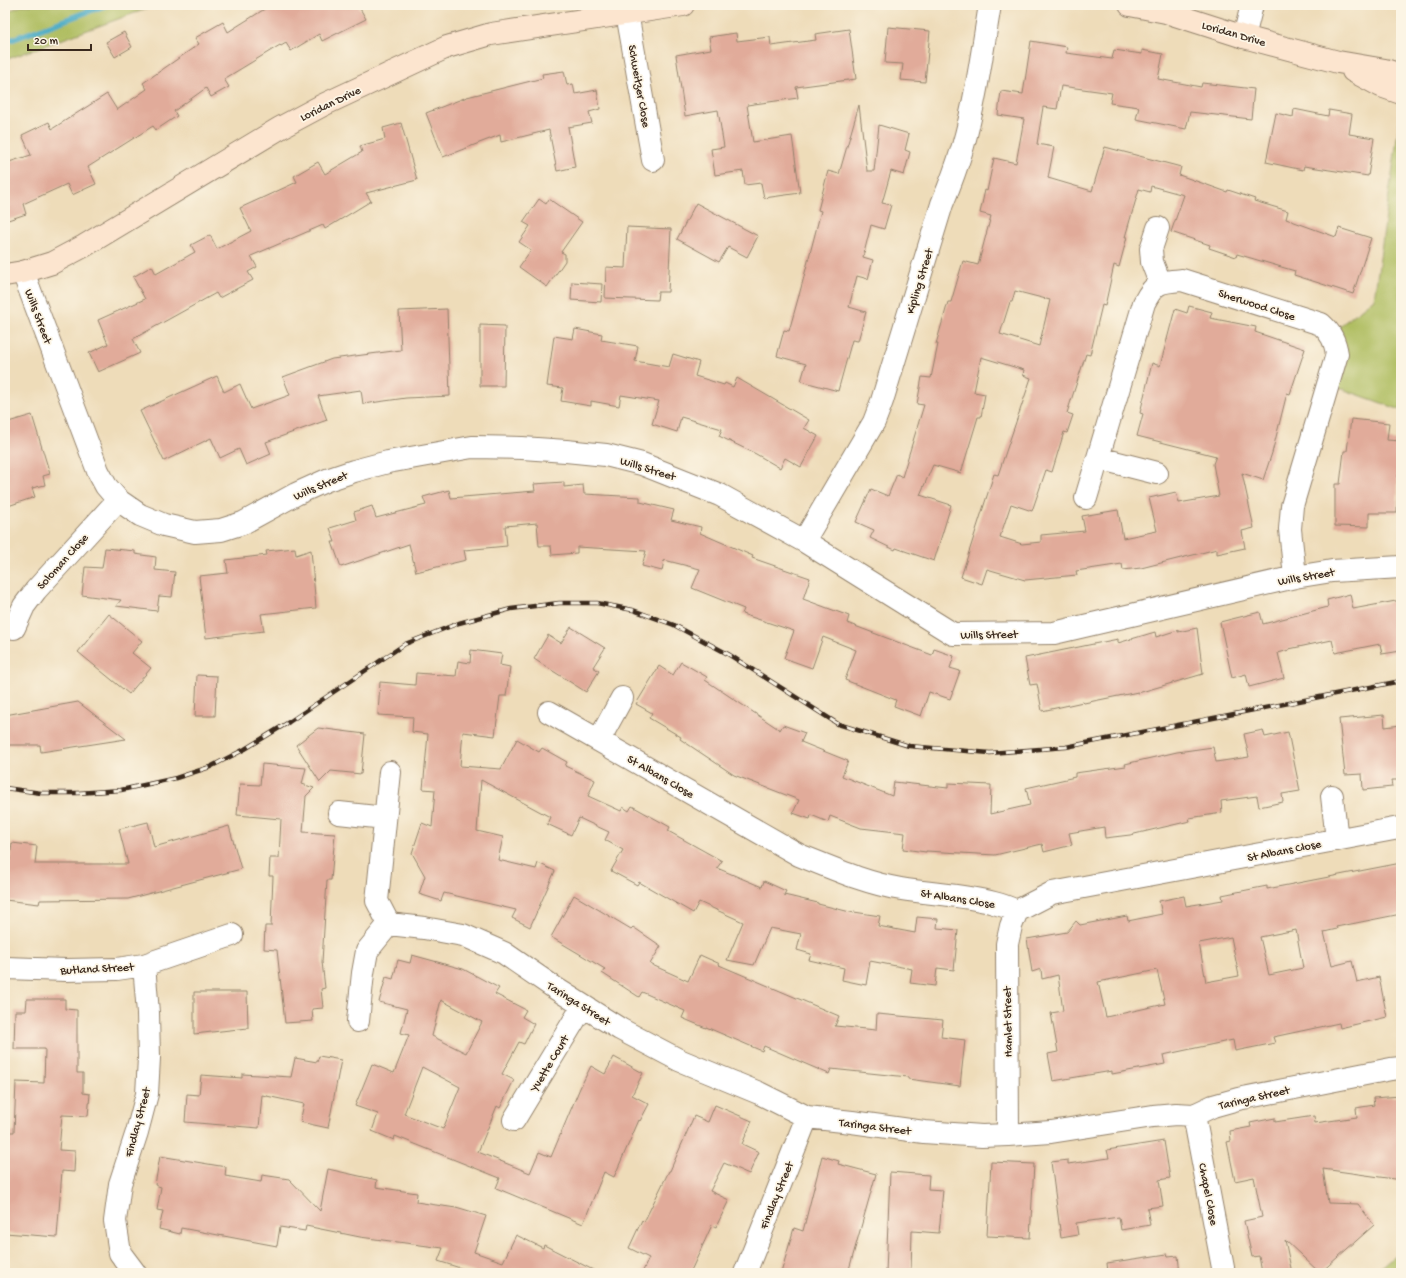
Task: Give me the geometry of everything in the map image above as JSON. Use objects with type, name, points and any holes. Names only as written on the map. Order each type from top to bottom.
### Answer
[{"type":"street","name":"Loridan Drive","points":[[14,274],[52,263],[84,246],[280,128],[323,105],[447,47],[491,34],[682,5]]},
{"type":"street","name":"Kipling Street","points":[[804,541],[874,422],[882,401],[942,204],[963,146],[976,86],[990,5]]},
{"type":"street","name":"Loridan Drive","points":[[1130,5],[1166,12],[1244,36],[1338,62],[1385,70],[1401,75]]},
{"type":"street","points":[[1244,36],[1252,5]]},
{"type":"street","name":"Schweitzer Close","points":[[627,13],[652,160]]},
{"type":"street","name":"Loridan Drive","points":[[1338,62],[1381,86],[1401,93]]},
{"type":"street","points":[[1086,498],[1144,303],[1151,289],[1160,283],[1152,262],[1151,249],[1158,228]]},
{"type":"street","name":"Wills Street","points":[[14,274],[98,471],[106,486],[118,500],[140,515],[164,525],[195,532],[221,530],[243,523],[296,494],[327,480],[354,471],[388,462],[472,447],[529,449],[606,455],[642,464],[720,495],[804,541],[953,634],[1054,633],[1295,577],[1332,571],[1401,567]]},
{"type":"street","name":"Sherwood Close","points":[[1160,283],[1163,281],[1182,280],[1321,324],[1331,333],[1336,344],[1337,354],[1292,506],[1290,529],[1295,577]]},
{"type":"street","points":[[1098,458],[1157,473]]},
{"type":"street","name":"Soloman Close","points":[[14,628],[24,606],[36,590],[118,500]]},
{"type":"street","points":[[599,740],[622,698]]},
{"type":"street","name":"St Albans Close","points":[[549,712],[799,855],[864,880],[900,889],[972,898],[996,903],[1018,911],[1052,893],[1399,828]]},
{"type":"street","points":[[358,1021],[367,951],[389,924],[377,900],[390,772]]},
{"type":"street","points":[[1332,796],[1337,840]]},
{"type":"street","points":[[339,813],[386,818]]},
{"type":"street","name":"Hamlet Street","points":[[1008,1135],[1007,944],[1011,926],[1018,911]]},
{"type":"street","name":"Taringa Street","points":[[389,924],[463,935],[504,953],[555,988],[620,1029],[679,1060],[759,1093],[807,1117],[924,1132],[982,1136],[1051,1132],[1153,1116],[1176,1114],[1194,1115],[1213,1106],[1238,1099],[1401,1068]]},
{"type":"street","name":"Butland Street","points":[[5,968],[66,970],[117,969],[144,965],[232,935]]},
{"type":"street","name":"Findlay Street","points":[[135,1273],[120,1253],[115,1220],[120,1184],[137,1132],[147,1094],[149,1058],[148,1014],[144,965]]},
{"type":"street","name":"Yvette Court","points":[[514,1120],[584,1006]]},
{"type":"street","name":"Chapel Close","points":[[1194,1115],[1224,1273]]},
{"type":"street","name":"Findlay Street","points":[[745,1273],[807,1117]]},
{"type":"green space","points":[[24,5],[157,5],[5,60],[5,12]]},
{"type":"green space","points":[[1401,111],[1401,410],[1328,384],[1331,333],[1374,299]]},
{"type":"green space","points":[[1401,1250],[1401,1273],[1373,1273]]},
{"type":"building","points":[[271,5],[358,5],[366,19],[322,41],[319,34],[291,51],[286,43],[281,46],[280,45],[224,79],[229,87],[211,97],[206,88],[174,111],[177,116],[156,130],[153,126],[88,167],[96,184],[72,195],[67,184],[23,204],[26,214],[5,221],[5,161],[9,162],[31,155],[22,135],[49,122],[52,129],[107,94],[117,110],[147,89],[143,83],[199,44],[195,38],[223,22],[228,32]]},
{"type":"building","points":[[888,27],[930,31],[925,82],[901,80],[903,64],[885,63]]},
{"type":"building","points":[[849,29],[856,79],[796,87],[798,98],[747,105],[753,142],[792,136],[800,193],[764,198],[761,183],[745,185],[743,171],[715,175],[711,149],[724,147],[718,110],[685,116],[676,55],[711,49],[709,37],[736,33],[737,41],[770,37],[771,46],[816,40],[815,34]]},
{"type":"building","points":[[124,32],[132,47],[115,57],[106,42]]},
{"type":"building","points":[[1031,41],[1067,47],[1066,53],[1112,59],[1114,50],[1142,54],[1142,50],[1163,54],[1158,79],[1201,87],[1202,83],[1254,89],[1251,119],[1190,112],[1186,129],[1136,119],[1139,107],[1110,103],[1112,93],[1061,86],[1057,109],[1043,107],[1037,144],[1054,147],[1048,178],[1092,191],[1105,147],[1181,167],[1179,175],[1288,211],[1286,219],[1336,237],[1339,228],[1371,238],[1353,294],[1294,275],[1295,271],[1237,254],[1236,257],[1209,248],[1210,245],[1171,232],[1184,195],[1151,186],[1150,192],[1139,189],[1125,237],[1127,237],[1119,267],[1114,265],[1105,306],[1102,305],[1090,355],[1086,354],[1067,413],[1073,415],[1067,433],[1064,432],[1052,472],[1046,470],[1032,511],[1011,504],[1000,537],[1022,544],[1041,542],[1041,535],[1085,531],[1082,516],[1118,510],[1123,538],[1157,531],[1149,498],[1176,492],[1179,503],[1219,496],[1213,464],[1216,456],[1137,436],[1143,414],[1140,413],[1152,363],[1160,366],[1175,309],[1187,313],[1189,306],[1212,312],[1210,318],[1256,327],[1255,332],[1305,349],[1290,394],[1287,393],[1272,453],[1263,480],[1242,473],[1254,528],[1242,531],[1245,548],[1217,554],[1217,549],[1141,568],[1123,570],[1122,564],[1076,571],[1077,575],[1025,580],[987,569],[982,584],[961,577],[994,474],[998,475],[1031,378],[1023,375],[1024,370],[981,357],[974,392],[985,394],[981,417],[978,417],[961,473],[933,465],[920,495],[951,505],[934,561],[896,548],[895,550],[870,538],[874,530],[856,522],[871,489],[888,496],[897,474],[902,477],[924,405],[917,404],[922,377],[931,378],[938,344],[936,344],[948,302],[951,302],[963,261],[978,265],[991,216],[980,213],[985,190],[987,191],[994,158],[1016,163],[1024,119],[998,115],[1001,91],[1023,94]],"holes":[[[1015,291],[1050,300],[1039,346],[1000,334]]]},
{"type":"building","points":[[564,71],[567,85],[573,84],[575,94],[597,90],[600,109],[589,112],[592,123],[568,127],[575,167],[557,171],[549,130],[501,142],[500,135],[443,157],[426,113],[467,97],[543,78],[542,74]]},
{"type":"building","points":[[859,105],[867,171],[874,171],[879,125],[909,134],[905,150],[910,152],[904,175],[891,171],[882,203],[891,205],[884,229],[871,225],[863,257],[873,260],[868,279],[857,276],[849,307],[866,312],[858,341],[852,340],[838,391],[801,381],[806,364],[777,356],[784,330],[789,331],[801,288],[821,211],[818,210],[828,171],[839,174]]},
{"type":"building","points":[[1294,109],[1328,116],[1329,110],[1352,114],[1349,134],[1374,138],[1368,176],[1304,166],[1303,170],[1266,162],[1276,113],[1293,117]]},
{"type":"building","points":[[401,123],[417,180],[366,193],[371,201],[325,229],[323,225],[251,256],[257,267],[248,272],[253,280],[219,298],[216,293],[133,339],[140,353],[98,372],[89,353],[108,344],[98,320],[145,299],[133,277],[152,266],[156,274],[195,252],[191,245],[210,235],[217,249],[251,231],[240,208],[297,182],[294,176],[318,162],[325,174],[362,152],[360,146],[385,139],[383,128]]},
{"type":"building","points":[[539,199],[546,204],[549,199],[582,222],[561,252],[565,254],[565,261],[547,287],[519,267],[531,250],[519,242],[530,226],[523,222]]},
{"type":"building","points":[[696,203],[758,236],[747,257],[728,247],[719,262],[677,239]]},
{"type":"building","points":[[627,227],[671,229],[668,292],[658,292],[657,300],[605,298],[606,267],[625,268]]},
{"type":"building","points":[[572,282],[602,284],[601,302],[571,300]]},
{"type":"building","points":[[447,309],[450,396],[406,398],[363,404],[361,390],[318,396],[327,420],[266,442],[271,454],[246,465],[239,449],[220,458],[211,438],[164,461],[140,411],[217,376],[224,392],[240,384],[251,409],[290,395],[283,377],[332,359],[401,350],[399,311]]},
{"type":"building","points":[[480,325],[505,326],[504,386],[480,386]]},
{"type":"building","points":[[575,329],[602,334],[601,340],[638,346],[635,361],[669,367],[673,354],[699,362],[695,376],[724,385],[725,383],[733,387],[737,378],[809,420],[804,428],[818,436],[801,467],[785,458],[780,468],[756,454],[719,436],[722,429],[681,417],[677,432],[652,424],[659,401],[621,395],[619,406],[591,401],[591,406],[561,401],[563,388],[547,386],[554,336],[573,339]]},
{"type":"building","points":[[32,415],[50,474],[43,476],[45,485],[32,488],[35,497],[5,507],[5,423]]},
{"type":"building","points":[[1351,419],[1389,423],[1387,440],[1401,441],[1401,476],[1398,475],[1397,513],[1369,513],[1369,527],[1335,526],[1335,484],[1340,484],[1344,451],[1347,451]]},
{"type":"building","points":[[564,482],[564,487],[583,485],[584,494],[640,497],[640,502],[674,510],[671,520],[701,527],[700,533],[753,556],[752,558],[810,578],[803,599],[849,616],[847,623],[932,655],[934,649],[954,656],[950,668],[960,671],[950,699],[929,692],[921,716],[894,706],[896,700],[845,680],[856,650],[823,637],[812,668],[784,658],[794,631],[742,614],[744,609],[692,588],[700,569],[664,560],[662,571],[642,566],[646,551],[577,547],[577,553],[552,555],[551,546],[539,546],[537,523],[505,526],[507,546],[464,550],[466,560],[416,572],[409,544],[341,567],[332,542],[335,542],[330,528],[356,520],[354,512],[372,506],[376,518],[426,505],[423,497],[449,490],[451,498],[535,491],[534,484]]},
{"type":"building","points":[[105,548],[135,551],[135,554],[156,557],[155,570],[175,572],[172,597],[159,596],[157,611],[116,606],[121,600],[82,595],[85,567],[102,568]]},
{"type":"building","points":[[295,548],[296,555],[311,550],[316,608],[261,614],[264,631],[206,638],[199,576],[228,573],[226,560],[267,555],[266,551]]},
{"type":"building","points":[[1350,594],[1353,609],[1401,600],[1401,651],[1382,654],[1380,644],[1335,653],[1332,640],[1289,649],[1278,653],[1284,678],[1249,687],[1246,674],[1232,678],[1220,622],[1260,612],[1263,624],[1328,607],[1327,600]]},
{"type":"building","points":[[109,614],[142,641],[132,653],[151,668],[129,694],[78,652]]},
{"type":"building","points":[[571,627],[605,648],[593,667],[599,671],[586,692],[534,659],[548,635],[561,643]]},
{"type":"building","points":[[1197,628],[1203,674],[1138,693],[1083,702],[1042,711],[1037,684],[1030,685],[1025,658],[1118,639],[1118,643],[1155,632],[1156,637],[1178,630],[1178,632]]},
{"type":"building","points":[[471,650],[502,654],[500,665],[510,667],[506,696],[500,696],[495,736],[463,732],[460,766],[501,769],[517,739],[539,752],[542,748],[567,762],[565,766],[595,780],[588,796],[621,811],[623,807],[629,811],[632,806],[670,827],[668,831],[722,861],[717,868],[762,887],[764,881],[786,891],[784,895],[854,913],[880,916],[878,926],[915,933],[917,917],[938,919],[937,928],[958,930],[954,970],[937,968],[935,986],[910,983],[912,969],[870,961],[866,985],[842,980],[844,968],[809,960],[811,954],[797,950],[801,934],[770,928],[754,965],[727,960],[743,922],[699,902],[693,913],[639,882],[637,885],[611,871],[623,850],[605,840],[609,832],[579,818],[571,835],[547,824],[550,817],[481,780],[477,831],[503,837],[498,860],[536,869],[538,863],[555,871],[530,927],[512,918],[516,910],[444,893],[441,901],[419,894],[425,876],[412,853],[422,823],[432,827],[435,790],[423,789],[428,734],[412,732],[413,717],[378,715],[380,682],[415,685],[416,673],[456,676],[458,661],[470,663]]},
{"type":"building","points":[[681,662],[707,677],[705,680],[780,730],[783,725],[805,733],[801,742],[848,761],[842,776],[892,796],[894,782],[948,788],[948,783],[991,785],[990,814],[1030,805],[1026,788],[1075,777],[1075,773],[1126,766],[1125,764],[1177,752],[1213,747],[1216,762],[1249,757],[1244,734],[1263,730],[1265,737],[1288,732],[1300,791],[1282,794],[1283,802],[1259,807],[1257,796],[1221,801],[1222,813],[1189,818],[1190,821],[1130,835],[1105,838],[1104,827],[1069,833],[1072,845],[1044,852],[1042,844],[995,855],[926,852],[903,849],[905,833],[861,828],[830,816],[828,822],[811,815],[810,819],[793,813],[799,800],[734,775],[680,739],[681,737],[649,718],[652,713],[636,704],[659,666],[673,675]]},
{"type":"building","points":[[197,675],[217,676],[215,716],[195,716]]},
{"type":"building","points":[[78,702],[126,739],[41,752],[40,745],[5,745],[5,715]]},
{"type":"building","points":[[1384,715],[1385,727],[1401,725],[1401,780],[1391,780],[1392,787],[1363,790],[1362,774],[1345,775],[1339,719]]},
{"type":"building","points":[[318,728],[365,734],[361,774],[331,771],[320,782],[296,745]]},
{"type":"building","points":[[262,764],[306,768],[302,784],[314,788],[306,796],[303,832],[335,834],[331,880],[327,880],[322,962],[325,988],[321,989],[323,1008],[312,1009],[313,1021],[285,1023],[277,950],[264,949],[265,926],[271,926],[273,876],[269,876],[270,858],[279,858],[281,819],[237,815],[240,784],[260,785]]},
{"type":"building","points":[[148,822],[154,847],[229,826],[241,869],[128,899],[40,900],[39,904],[5,900],[5,865],[9,865],[12,843],[37,846],[35,864],[128,864],[119,829]]},
{"type":"building","points":[[1401,863],[1401,890],[1398,891],[1401,914],[1336,927],[1337,929],[1324,932],[1332,966],[1352,961],[1357,982],[1379,977],[1387,1017],[1340,1028],[1339,1023],[1273,1037],[1275,1043],[1235,1051],[1233,1040],[1163,1055],[1165,1064],[1112,1074],[1112,1071],[1053,1081],[1048,1054],[1058,1052],[1051,1013],[1063,1011],[1058,975],[1042,979],[1041,969],[1032,972],[1027,939],[1067,932],[1076,921],[1080,925],[1127,916],[1128,921],[1162,914],[1159,901],[1184,896],[1186,906],[1223,900],[1222,895],[1267,886],[1267,889]],"holes":[[[1296,930],[1303,968],[1269,975],[1260,937]],[[1231,937],[1239,976],[1206,982],[1199,943]],[[1157,970],[1165,1004],[1106,1017],[1098,982]]]},
{"type":"building","points":[[574,895],[631,929],[633,927],[661,946],[650,964],[688,981],[700,955],[720,964],[719,965],[839,1016],[835,1026],[876,1030],[877,1014],[943,1020],[941,1037],[965,1040],[960,1086],[908,1079],[908,1077],[831,1069],[829,1074],[764,1046],[762,1051],[682,1018],[685,1011],[642,992],[639,997],[602,973],[605,969],[551,937]]},
{"type":"building","points":[[412,955],[463,969],[499,988],[495,994],[526,1010],[522,1017],[534,1024],[524,1044],[519,1042],[502,1074],[514,1080],[500,1108],[497,1106],[478,1152],[530,1173],[539,1152],[551,1157],[580,1088],[591,1066],[605,1074],[614,1057],[643,1073],[632,1095],[649,1104],[640,1121],[639,1120],[614,1177],[604,1172],[583,1224],[496,1188],[500,1178],[395,1136],[394,1140],[372,1131],[378,1114],[355,1106],[372,1064],[394,1073],[409,1035],[401,1033],[407,1009],[379,1002],[386,977],[393,979],[398,960],[410,963]],"holes":[[[441,1000],[482,1022],[466,1053],[432,1036]],[[422,1067],[460,1087],[443,1129],[404,1114]]]},
{"type":"building","points":[[194,992],[247,992],[248,1028],[194,1034]]},
{"type":"building","points":[[27,999],[65,999],[65,1009],[77,1010],[77,1073],[83,1073],[83,1093],[90,1094],[88,1116],[62,1115],[59,1150],[75,1151],[74,1172],[62,1171],[57,1237],[5,1233],[5,1141],[7,1132],[14,1132],[16,1082],[44,1083],[45,1049],[14,1049],[15,1011],[26,1011]]},
{"type":"building","points":[[319,1056],[341,1060],[328,1128],[300,1122],[304,1104],[262,1095],[259,1128],[185,1122],[187,1094],[199,1095],[201,1075],[242,1078],[242,1074],[291,1077],[295,1058],[317,1062]]},
{"type":"building","points":[[1401,1096],[1401,1180],[1323,1169],[1328,1203],[1358,1204],[1374,1225],[1320,1273],[1285,1240],[1292,1273],[1262,1273],[1259,1256],[1252,1257],[1244,1221],[1262,1217],[1254,1177],[1235,1181],[1227,1142],[1231,1141],[1230,1131],[1251,1127],[1250,1123],[1275,1118],[1275,1122],[1314,1116],[1315,1123],[1357,1117],[1356,1108],[1374,1105],[1373,1098]]},
{"type":"building","points":[[715,1105],[752,1121],[742,1144],[759,1152],[749,1174],[724,1163],[710,1191],[729,1200],[716,1227],[712,1225],[690,1273],[642,1273],[649,1258],[629,1248],[642,1220],[644,1222],[670,1171],[694,1116],[708,1122]]},
{"type":"building","points":[[1164,1141],[1170,1178],[1159,1180],[1163,1206],[1147,1208],[1150,1225],[1121,1230],[1119,1217],[1076,1223],[1078,1235],[1061,1238],[1051,1162],[1068,1160],[1068,1164],[1109,1158],[1107,1150]]},
{"type":"building","points":[[160,1156],[226,1167],[225,1176],[261,1182],[262,1175],[289,1179],[320,1211],[328,1169],[377,1180],[376,1187],[417,1193],[416,1202],[456,1207],[486,1216],[474,1252],[503,1262],[516,1235],[543,1248],[544,1245],[599,1273],[476,1273],[438,1261],[443,1248],[360,1237],[306,1226],[305,1231],[280,1227],[277,1246],[181,1228],[180,1234],[159,1229],[163,1211],[157,1210],[161,1187],[155,1185]]},
{"type":"building","points":[[822,1156],[839,1161],[838,1164],[876,1174],[848,1273],[781,1273],[794,1228],[803,1231]]},
{"type":"building","points":[[991,1162],[1034,1164],[1030,1238],[987,1236]]},
{"type":"building","points":[[890,1172],[929,1175],[928,1189],[943,1190],[939,1233],[912,1231],[911,1273],[886,1273]]},
{"type":"building","points":[[1167,1254],[1168,1257],[1178,1256],[1180,1273],[1108,1273],[1107,1263]]},
{"type":"waterway","points":[[5,42],[106,5]]},
{"type":"railway","points":[[5,788],[41,793],[78,793],[121,790],[176,778],[210,767],[245,749],[289,722],[405,644],[459,623],[511,609],[559,603],[597,603],[633,610],[674,625],[728,654],[838,724],[909,746],[990,753],[1066,747],[1401,681]]}]
